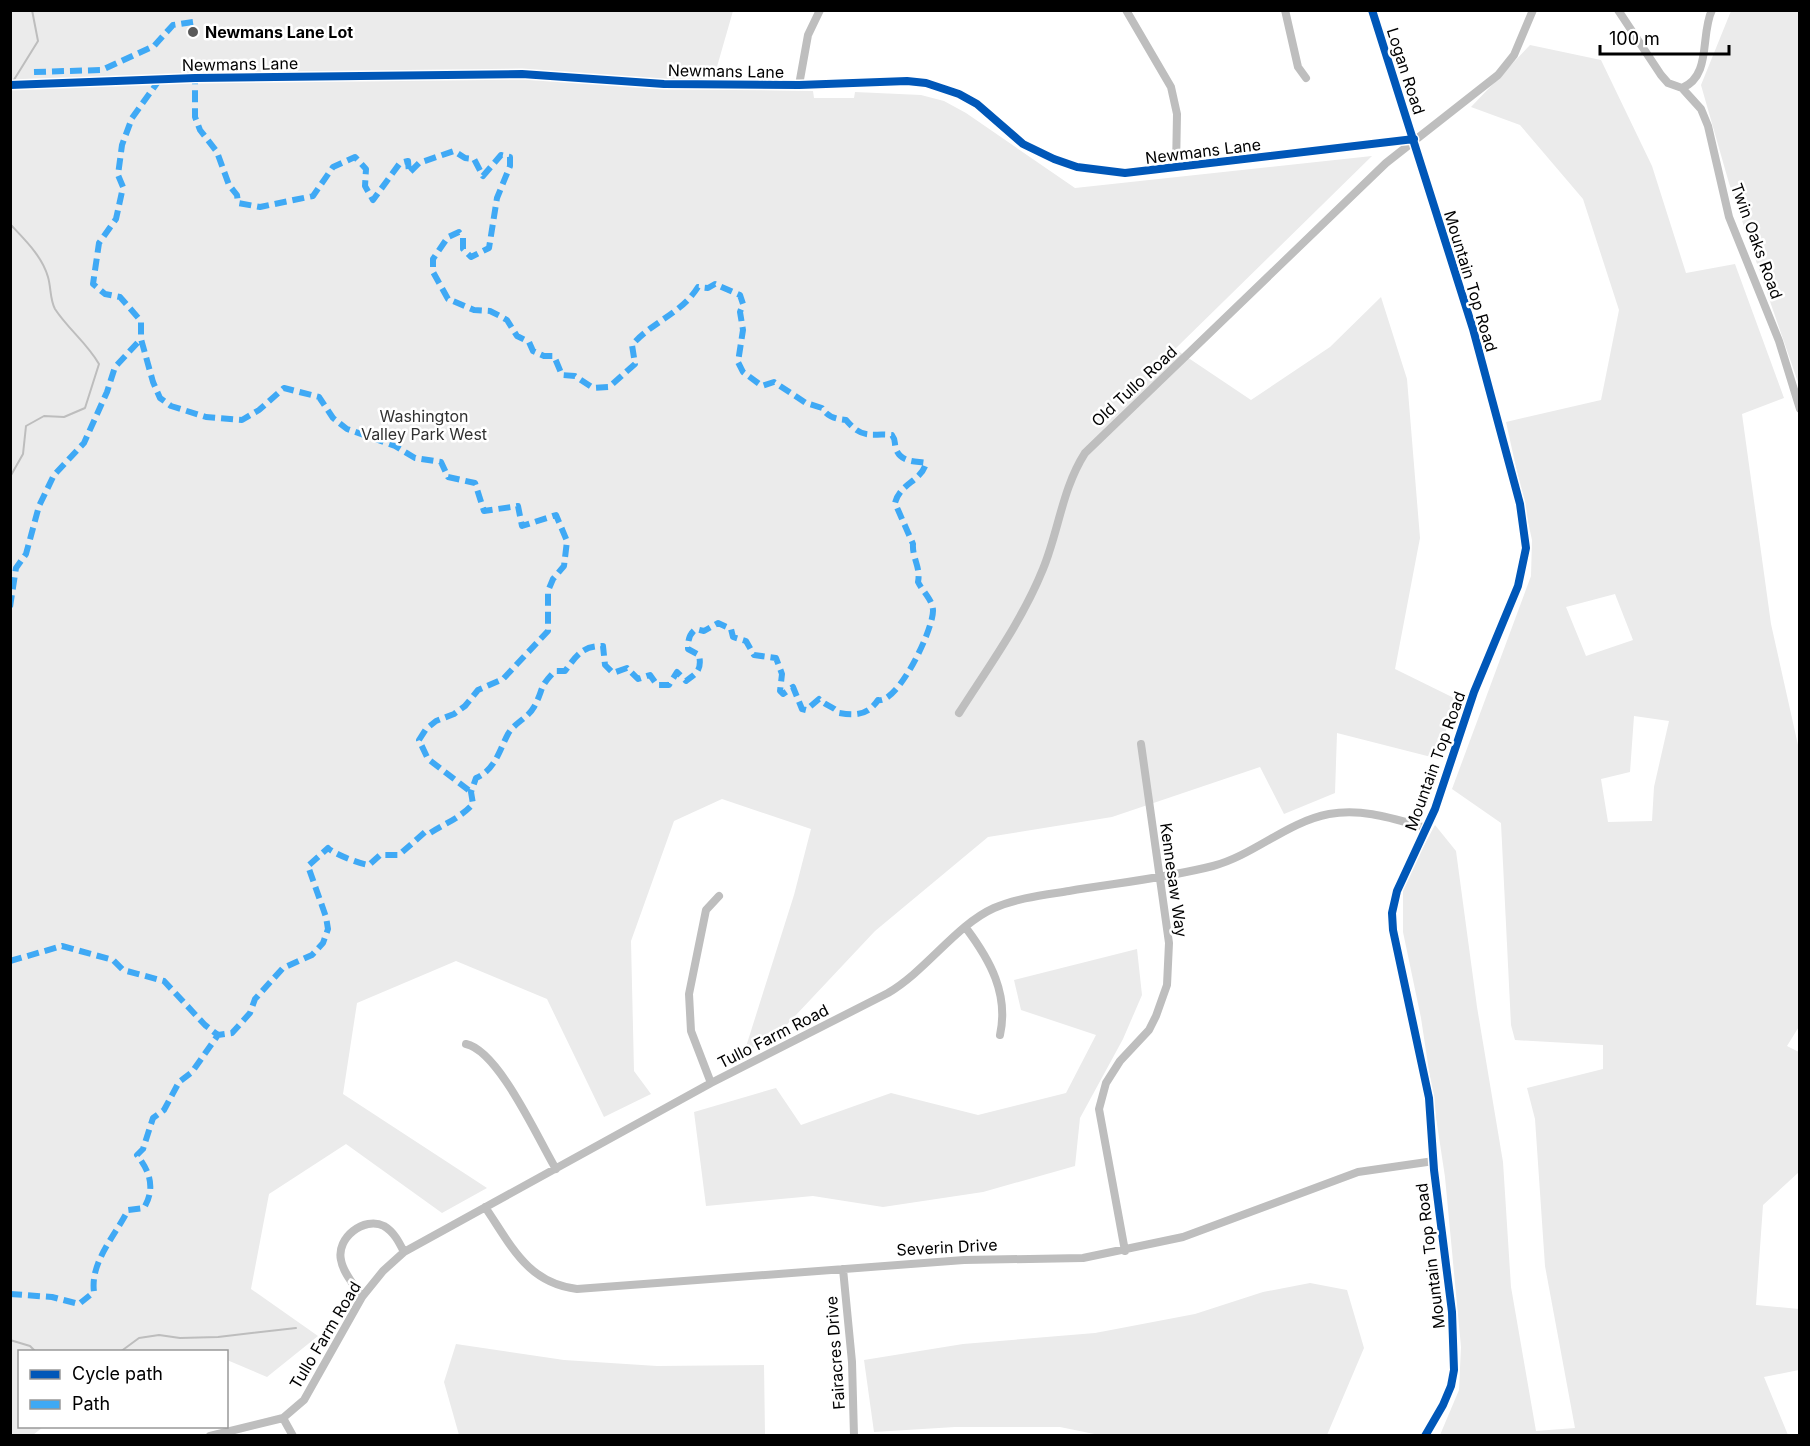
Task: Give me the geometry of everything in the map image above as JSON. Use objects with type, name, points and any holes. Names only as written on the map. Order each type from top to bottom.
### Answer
[{"type":"street","points":[[799,85],[808,35],[820,10]]},
{"type":"street","points":[[1126,10],[1130,21],[1156,58],[1172,93],[1177,114],[1176,168]]},
{"type":"street","points":[[1285,10],[1298,67],[1306,78]]},
{"type":"street","name":"Logan Road","points":[[1372,10],[1414,139]]},
{"type":"street","name":"Old Tullo Road","points":[[959,713],[1015,627],[1039,580],[1048,556],[1067,484],[1085,453],[1414,139],[1508,65],[1533,10]]},
{"type":"street","name":"Twin Oaks Road","points":[[1618,10],[1661,75],[1668,82],[1682,88],[1701,109],[1708,126],[1729,216],[1779,341],[1800,409]]},
{"type":"street","points":[[1682,88],[1695,80],[1702,66],[1706,24],[1712,10]]},
{"type":"street","name":"Newmans Lane","points":[[10,85],[195,78],[522,74],[664,84],[799,85],[907,81],[926,83],[959,94],[977,104],[1023,144],[1077,167],[1125,173],[1414,139]]},
{"type":"street","name":"Mountain Top Road","points":[[1414,139],[1473,328],[1520,504],[1526,548],[1518,586],[1474,692],[1427,828],[1397,891],[1392,913],[1393,930],[1429,1098],[1452,1312],[1454,1370],[1443,1406],[1425,1436]]},
{"type":"street","name":"Kennesaw Way","points":[[1125,1251],[1099,1109],[1106,1083],[1120,1061],[1149,1030],[1167,985],[1169,943],[1141,744]]},
{"type":"street","name":"Tullo Farm Road","points":[[210,1436],[283,1418],[304,1400],[314,1386],[362,1297],[383,1271],[404,1252],[711,1083],[905,984],[980,916],[1007,903],[1214,866],[1242,855],[1314,818],[1329,814],[1372,812],[1427,828]]},
{"type":"street","points":[[711,1083],[691,1031],[689,994],[706,910],[719,896]]},
{"type":"street","points":[[966,928],[986,956],[998,984],[1002,1009],[1000,1035]]},
{"type":"street","points":[[466,1044],[476,1046],[498,1067],[556,1169]]},
{"type":"street","name":"Severin Drive","points":[[484,1207],[525,1265],[537,1276],[558,1287],[577,1289],[964,1260],[1053,1261],[1125,1251],[1183,1237],[1359,1172],[1434,1161]]},
{"type":"street","points":[[362,1297],[341,1262],[342,1246],[347,1237],[365,1224],[376,1224],[391,1231],[404,1252]]},
{"type":"street","name":"Fairacres Drive","points":[[843,1269],[852,1362],[854,1436]]},
{"type":"street","points":[[283,1418],[293,1436]]},
{"type":"green space","name":"Washington Valley Park West","points":[[10,11],[733,11],[712,84],[706,84],[706,89],[813,91],[814,98],[854,98],[855,92],[921,95],[944,101],[966,113],[1075,188],[1372,156],[1175,349],[1251,400],[1330,347],[1381,297],[1407,379],[1420,538],[1395,669],[1454,698],[1439,759],[1337,733],[1335,793],[1284,814],[1260,767],[1112,817],[988,837],[875,931],[780,1032],[744,1053],[794,895],[811,829],[722,799],[674,821],[631,941],[634,1071],[651,1094],[604,1117],[547,999],[456,961],[357,1003],[343,1094],[487,1188],[442,1213],[346,1144],[269,1194],[251,1289],[318,1336],[267,1377],[228,1360],[228,1350],[18,1350],[18,1428],[42,1428],[33,1435],[11,1435]]},
{"type":"green space","points":[[1731,11],[1799,11],[1799,385],[1729,183],[1701,85]]},
{"type":"green space","points":[[1530,45],[1601,60],[1652,166],[1686,273],[1735,264],[1784,398],[1742,414],[1771,624],[1800,754],[1800,1025],[1787,1046],[1799,1052],[1799,1172],[1763,1205],[1756,1305],[1799,1309],[1799,1370],[1764,1377],[1788,1435],[1440,1435],[1459,1390],[1461,1347],[1445,1177],[1421,1018],[1403,932],[1403,884],[1435,825],[1456,851],[1477,1007],[1503,1162],[1511,1287],[1536,1431],[1575,1428],[1545,1266],[1535,1119],[1527,1088],[1603,1069],[1603,1045],[1515,1040],[1511,1025],[1501,823],[1452,789],[1531,576],[1532,540],[1506,422],[1601,400],[1619,310],[1583,199],[1520,125],[1471,107]],"holes":[[[1615,594],[1633,640],[1586,656],[1566,607]],[[1634,716],[1669,721],[1654,787],[1652,821],[1608,822],[1601,779],[1630,772]]]},
{"type":"green space","points":[[1137,949],[1142,995],[1123,1039],[1080,1118],[1075,1166],[983,1192],[883,1207],[813,1196],[706,1206],[694,1112],[776,1088],[801,1125],[891,1093],[978,1115],[1066,1093],[1096,1035],[1021,1010],[1014,980]]},
{"type":"green space","points":[[1310,1283],[1347,1290],[1364,1348],[1327,1435],[1104,1436],[1060,1427],[955,1427],[874,1432],[864,1360],[963,1344],[1095,1333],[1195,1314],[1263,1292]]},
{"type":"green space","points":[[456,1344],[564,1360],[657,1366],[764,1365],[765,1435],[459,1435],[444,1382]]},
{"type":"waterway","points":[[12,83],[38,41],[32,10]]},
{"type":"waterway","points":[[10,224],[42,262],[55,309],[99,364],[85,408],[64,417],[44,416],[26,426],[23,454],[10,477]]},
{"type":"waterway","points":[[123,1350],[139,1338],[159,1335],[180,1338],[218,1337],[296,1328]]},
{"type":"waterway","points":[[10,1340],[30,1346],[34,1350]]},
{"type":"marked path","points":[[34,72],[102,70],[154,46],[173,25],[193,22]]},
{"type":"marked path","points":[[10,1294],[52,1297],[79,1304],[94,1292],[96,1270],[110,1239],[128,1210],[144,1208],[150,1194],[150,1181],[146,1168],[137,1155],[143,1149],[153,1118],[164,1110],[179,1082],[192,1072],[218,1035],[232,1033],[250,1013],[255,999],[283,968],[312,955],[323,943],[328,929],[326,917],[308,866],[328,848],[347,858],[369,865],[380,855],[399,855],[425,832],[430,833],[463,813],[473,804],[471,792],[476,778],[492,765],[508,734],[531,711],[544,685],[555,671],[565,671],[585,650],[603,646],[605,665],[613,673],[627,668],[638,679],[650,675],[657,685],[669,685],[677,672],[686,681],[696,673],[700,664],[699,655],[688,649],[690,635],[696,629],[704,631],[718,623],[731,629],[733,637],[746,641],[754,655],[776,658],[782,674],[780,691],[783,694],[793,687],[802,709],[806,710],[819,699],[839,713],[856,714],[870,709],[878,700],[886,698],[895,690],[913,663],[932,619],[931,602],[918,582],[913,544],[895,503],[901,491],[920,474],[926,463],[909,461],[901,457],[892,435],[862,433],[846,420],[832,417],[822,408],[806,403],[774,382],[762,386],[743,372],[738,362],[743,330],[740,312],[743,304],[740,295],[715,284],[708,288],[698,287],[683,304],[632,345],[635,364],[609,387],[593,388],[575,376],[562,375],[554,356],[544,356],[533,351],[529,342],[517,336],[507,320],[490,311],[474,310],[448,299],[433,272],[433,259],[448,237],[459,232],[463,237],[463,249],[471,257],[489,248],[497,198],[510,166],[510,157],[501,155],[483,176],[474,159],[465,158],[454,151],[419,163],[409,173],[408,161],[400,163],[373,200],[365,186],[366,169],[355,157],[333,167],[313,196],[260,207],[238,203],[237,195],[229,185],[217,152],[200,130],[195,117],[195,78]]},
{"type":"marked path","points":[[160,79],[132,118],[122,145],[118,175],[123,187],[116,219],[99,243],[93,284],[105,294],[120,297],[141,321],[141,339],[160,398],[171,406],[206,417],[242,420],[259,410],[284,388],[319,397],[333,418],[347,429],[395,446],[415,458],[441,462],[448,477],[475,483],[484,511],[518,506],[522,526],[556,515],[567,541],[564,566],[553,579],[548,591],[548,631],[503,679],[478,690],[465,706],[454,714],[436,721],[426,729],[419,740],[428,759],[471,792]]},
{"type":"marked path","points":[[10,607],[16,568],[26,554],[39,506],[54,475],[84,443],[107,392],[115,367],[141,339]]},
{"type":"marked path","points":[[10,961],[62,946],[113,960],[123,970],[164,981],[205,1025],[218,1035]]},
{"type":"cycle path","points":[[1372,10],[1473,329],[1520,504],[1526,548],[1518,586],[1474,692],[1435,809],[1397,891],[1392,913],[1393,930],[1429,1098],[1434,1170],[1452,1312],[1454,1370],[1451,1386],[1425,1436]]},
{"type":"cycle path","points":[[10,85],[195,78],[522,74],[664,84],[799,85],[907,81],[926,83],[959,94],[977,104],[1023,144],[1054,159],[1077,167],[1125,173],[1414,139]]},
{"type":"place","name":"Newmans Lane Lot","points":[[193,32]]}]
